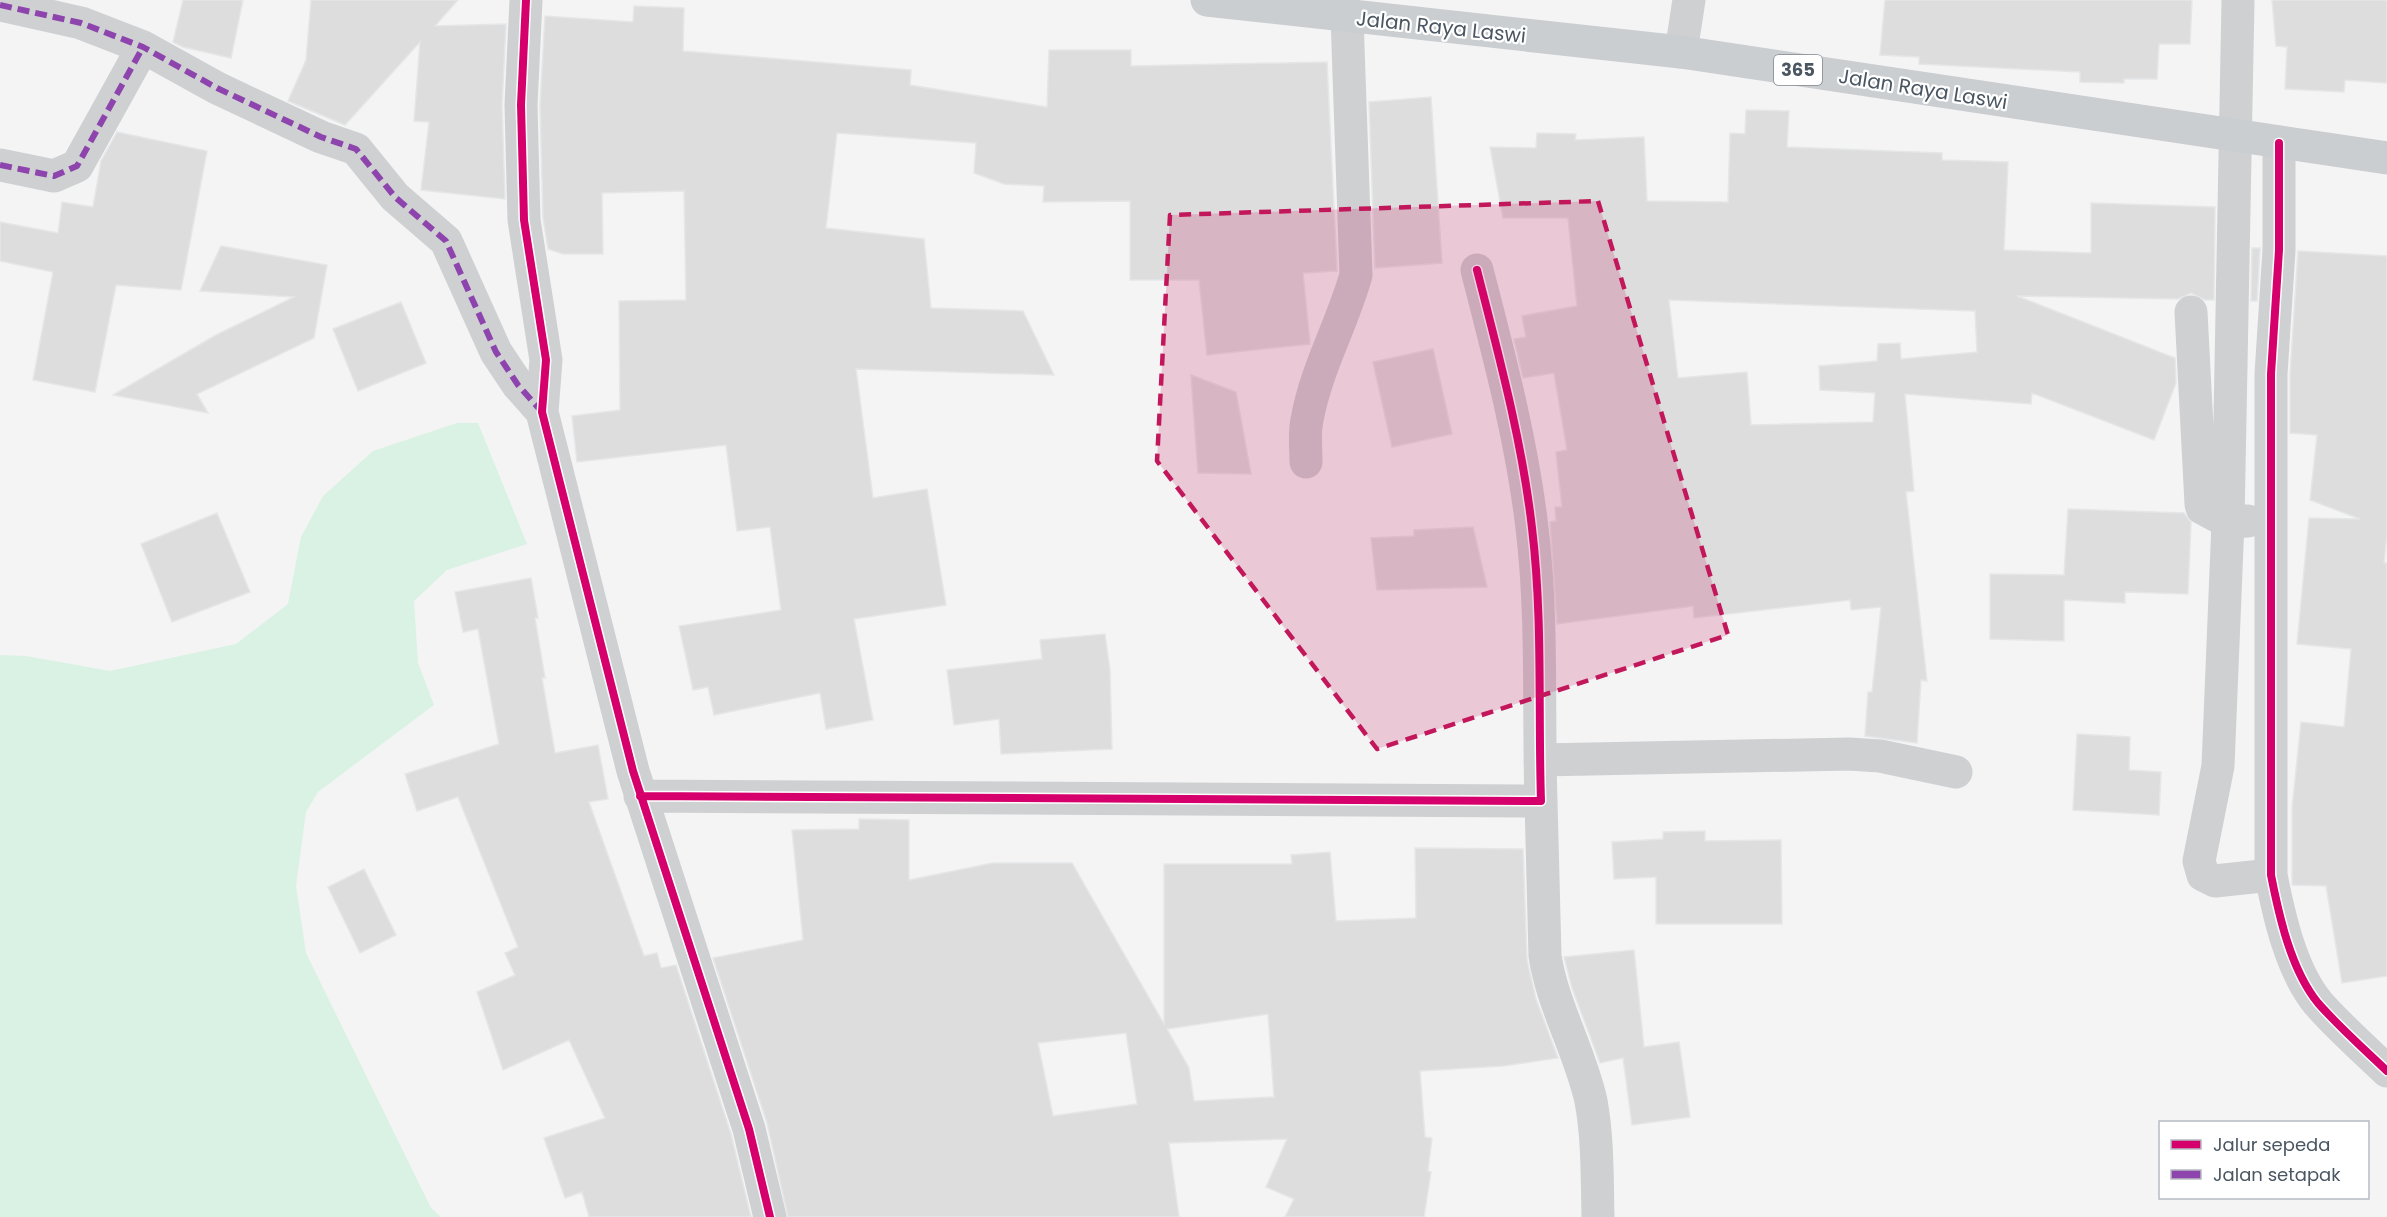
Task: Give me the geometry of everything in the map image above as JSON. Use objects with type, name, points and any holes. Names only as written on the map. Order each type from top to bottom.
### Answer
[{"type":"main road","name":"Jalan Raya Laswi","points":[[1208,0],[1681,52],[2387,158]]},
{"type":"street","points":[[526,0],[521,105],[524,220],[546,360],[542,412],[640,796],[749,1129],[770,1217]]},
{"type":"street","points":[[1681,52],[1689,0]]},
{"type":"street","points":[[2238,0],[2236,136],[2250,522],[2267,876],[2280,922],[2305,982],[2318,1003],[2387,1071]]},
{"type":"street","points":[[1,5],[81,23],[143,48],[228,93],[321,137],[356,149],[395,197],[446,241],[496,352],[518,385],[542,412]]},
{"type":"street","points":[[1306,462],[1306,422],[1315,384],[1346,313],[1356,275],[1347,17]]},
{"type":"street","points":[[0,165],[54,176],[77,166],[143,48]]},
{"type":"street","points":[[2267,876],[2216,881],[2203,875],[2199,861],[2218,766],[2271,374],[2279,250],[2279,143]]},
{"type":"street","points":[[1477,270],[1517,436],[1533,530],[1541,648],[1540,801],[1545,956],[1549,977],[1591,1102],[1596,1150],[1598,1217]]},
{"type":"street","points":[[2191,312],[2202,508],[2250,522]]},
{"type":"street","points":[[1540,760],[1849,753],[1880,756],[1956,772]]},
{"type":"street","points":[[640,796],[1540,801]]},
{"type":"highlighted area","points":[[1598,201],[1728,635],[1377,749],[1157,461],[1170,215]]},
{"type":"green space","points":[[457,423],[478,423],[527,544],[447,570],[414,601],[418,663],[434,705],[318,792],[306,812],[296,886],[306,953],[431,1208],[441,1217],[0,1217],[0,655],[26,656],[110,671],[236,644],[288,604],[301,537],[323,496],[373,451]]},
{"type":"building","points":[[183,0],[243,0],[231,58],[183,47],[173,42]]},
{"type":"building","points":[[311,0],[458,0],[435,26],[506,24],[502,105],[505,199],[421,190],[429,122],[414,121],[420,42],[345,125],[288,101],[306,60]]},
{"type":"building","points":[[1885,0],[2192,0],[2190,44],[2159,44],[2157,79],[2124,79],[2124,83],[2080,82],[2080,72],[1919,64],[1919,57],[1880,55]]},
{"type":"building","points":[[2272,0],[2387,0],[2387,83],[2345,80],[2344,92],[2285,89],[2287,47],[2276,46]]},
{"type":"building","points":[[634,6],[684,8],[683,51],[911,70],[910,85],[1047,107],[1049,50],[1131,50],[1131,66],[1327,62],[1337,271],[1303,273],[1310,344],[1207,355],[1199,280],[1130,280],[1130,201],[1043,202],[1044,186],[1004,184],[974,173],[976,143],[837,133],[826,228],[924,239],[931,308],[1023,311],[1054,375],[856,369],[873,498],[927,489],[946,605],[854,619],[873,720],[826,729],[820,693],[714,715],[708,687],[693,690],[679,626],[781,610],[770,527],[737,531],[726,445],[577,462],[572,416],[620,410],[619,301],[686,300],[684,191],[602,193],[603,254],[563,254],[548,249],[543,218],[540,105],[545,16],[633,22]]},
{"type":"building","points":[[1431,97],[1442,263],[1375,268],[1369,102]]},
{"type":"building","points":[[1746,110],[1789,111],[1787,147],[1942,153],[1942,160],[2008,162],[2004,250],[2091,253],[2091,203],[2215,207],[2214,300],[2205,300],[2191,293],[2178,299],[2017,296],[2175,358],[2176,383],[2154,440],[2032,393],[2031,404],[1905,394],[1914,491],[1906,492],[1927,681],[1921,680],[1917,743],[1865,736],[1868,692],[1872,692],[1881,607],[1851,610],[1850,600],[1694,618],[1693,606],[1557,624],[1550,522],[1556,521],[1555,507],[1562,507],[1556,452],[1567,450],[1554,373],[1523,378],[1514,339],[1526,337],[1522,316],[1577,306],[1568,218],[1503,218],[1490,147],[1536,148],[1537,133],[1576,134],[1575,140],[1644,137],[1647,201],[1728,202],[1730,133],[1745,134]],"holes":[[[1669,300],[1975,311],[1977,352],[1901,359],[1900,343],[1878,344],[1877,361],[1819,366],[1820,390],[1875,393],[1873,422],[1751,425],[1747,372],[1678,378]]]},
{"type":"building","points":[[117,132],[207,151],[181,290],[116,285],[95,392],[33,380],[53,272],[0,261],[0,222],[58,233],[62,202],[93,207],[101,161]]},
{"type":"building","points":[[221,246],[327,265],[314,338],[197,394],[208,413],[113,395],[216,335],[294,297],[200,291]]},
{"type":"building","points":[[2252,248],[2260,248],[2257,301],[2251,301]]},
{"type":"building","points":[[2298,251],[2387,256],[2387,534],[2384,563],[2387,563],[2387,976],[2342,983],[2326,886],[2292,885],[2292,808],[2301,722],[2344,727],[2351,649],[2297,644],[2309,518],[2360,519],[2310,500],[2317,435],[2290,433],[2290,375]]},
{"type":"building","points":[[401,302],[426,363],[358,391],[333,329]]},
{"type":"building","points":[[1433,349],[1452,434],[1392,447],[1373,362]]},
{"type":"building","points":[[1191,375],[1236,392],[1251,474],[1198,473]]},
{"type":"building","points":[[2068,509],[2184,513],[2191,522],[2188,594],[2125,592],[2125,603],[2064,600],[2064,641],[1990,639],[1990,574],[2064,575]]},
{"type":"building","points":[[217,513],[250,592],[172,622],[141,544]]},
{"type":"building","points":[[1473,527],[1487,587],[1377,590],[1371,538],[1414,536],[1414,530]]},
{"type":"building","points":[[531,578],[545,678],[542,678],[555,753],[598,745],[608,799],[589,802],[644,956],[657,953],[661,968],[676,965],[731,1134],[751,1217],[589,1217],[582,1192],[565,1198],[544,1138],[605,1118],[569,1040],[503,1070],[477,992],[515,975],[505,953],[518,947],[458,797],[417,811],[405,774],[499,744],[478,629],[463,632],[455,592]]},
{"type":"building","points":[[1105,634],[1110,670],[1112,749],[1001,754],[999,719],[954,725],[947,670],[1042,659],[1040,640]]},
{"type":"building","points":[[2077,734],[2130,737],[2129,770],[2161,772],[2159,815],[2073,810]]},
{"type":"building","points":[[859,819],[909,820],[909,880],[993,863],[1072,863],[1164,1024],[1164,864],[1292,864],[1291,855],[1330,852],[1336,921],[1416,918],[1415,848],[1523,849],[1527,960],[1536,999],[1558,1058],[1503,1066],[1420,1071],[1425,1137],[1432,1138],[1428,1171],[1431,1172],[1424,1217],[1285,1217],[1294,1199],[1266,1187],[1287,1139],[1169,1143],[1179,1217],[788,1217],[767,1123],[713,958],[803,940],[792,830],[859,829]],"holes":[[[1268,1014],[1274,1097],[1194,1101],[1189,1068],[1167,1029]],[[1126,1033],[1137,1104],[1053,1116],[1038,1043]]]},
{"type":"building","points":[[1705,831],[1705,841],[1781,840],[1782,924],[1656,924],[1656,877],[1614,879],[1612,842],[1663,839],[1663,832]]},
{"type":"building","points":[[364,869],[396,935],[360,953],[328,887]]},
{"type":"building","points":[[1634,950],[1644,1047],[1679,1042],[1690,1117],[1632,1125],[1623,1058],[1600,1063],[1572,988],[1564,957]]},
{"type":"marked path","points":[[0,5],[81,23],[143,47],[217,88],[321,137],[356,149],[395,197],[446,241],[496,352],[518,385],[542,412]]},
{"type":"marked path","points":[[0,165],[54,176],[77,166],[143,47]]},
{"type":"cycle path","points":[[526,0],[521,105],[524,220],[546,360],[542,412],[633,771],[749,1129],[770,1217]]},
{"type":"cycle path","points":[[2279,143],[2279,250],[2271,374],[2271,875],[2287,942],[2300,975],[2318,1003],[2334,1021],[2387,1071]]},
{"type":"cycle path","points":[[640,796],[1541,801],[1538,596],[1532,528],[1516,431],[1477,270]]}]
